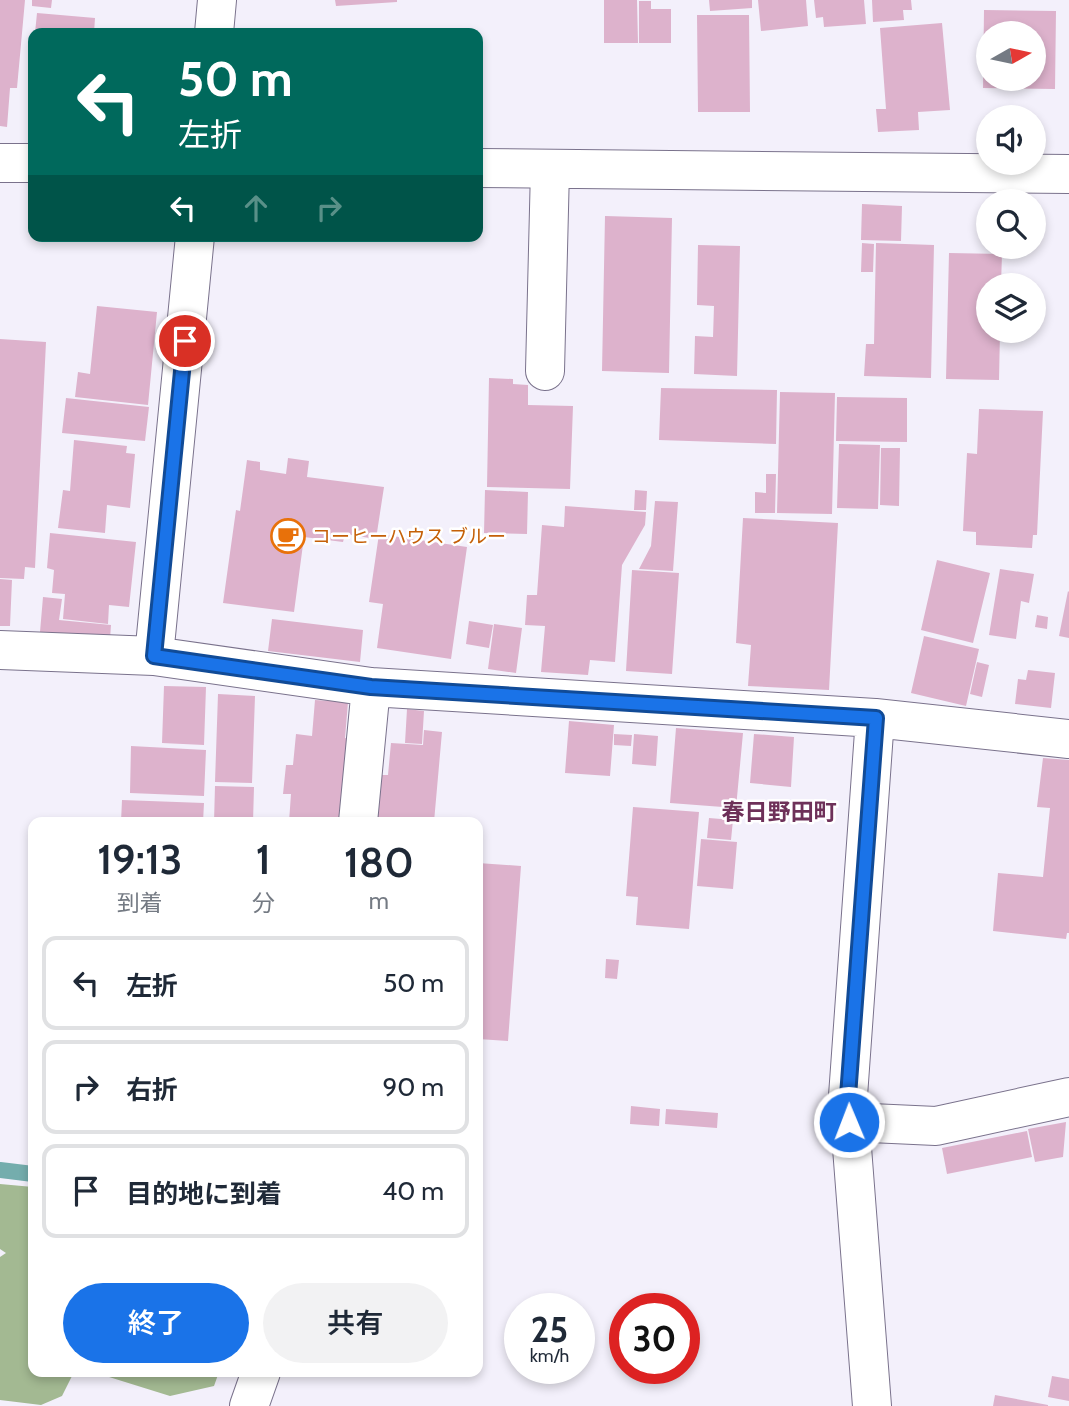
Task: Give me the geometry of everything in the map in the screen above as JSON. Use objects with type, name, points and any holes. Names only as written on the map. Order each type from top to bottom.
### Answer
[{"type":"street","points":[[214,28],[216,0]]},
{"type":"street","points":[[0,163],[28,163]]},
{"type":"street","points":[[483,168],[1069,174]]},
{"type":"street","points":[[545,371],[550,169]]},
{"type":"street","points":[[154,656],[194,242]]},
{"type":"street","points":[[0,650],[154,656],[371,687],[876,718],[1069,738]]},
{"type":"street","points":[[358,817],[371,687]]},
{"type":"street","points":[[872,1406],[848,1096],[876,718]]},
{"type":"street","points":[[849,1122],[936,1126],[1069,1097]]},
{"type":"street","points":[[249,1406],[259,1377]]},
{"type":"green space","points":[[0,1184],[28,1187],[28,1377],[72,1377],[62,1396],[41,1405],[0,1400],[0,1257],[6,1253],[0,1249]]},
{"type":"green space","points":[[109,1377],[217,1377],[214,1386],[170,1396]]},
{"type":"building","points":[[0,0],[25,0],[17,88],[10,88],[7,127],[0,126]]},
{"type":"building","points":[[32,0],[52,0],[51,8],[32,6]]},
{"type":"building","points":[[335,0],[397,0],[397,2],[336,6]]},
{"type":"building","points":[[604,0],[637,0],[638,43],[604,43]]},
{"type":"building","points":[[709,0],[752,0],[752,8],[710,11]]},
{"type":"building","points":[[758,0],[806,0],[808,26],[761,31]]},
{"type":"building","points":[[814,0],[864,0],[866,24],[824,27],[823,17],[816,18]]},
{"type":"building","points":[[872,0],[911,0],[912,10],[903,10],[904,20],[873,22]]},
{"type":"building","points":[[639,1],[651,1],[651,9],[671,9],[671,43],[639,43]]},
{"type":"building","points":[[984,10],[1056,11],[1055,89],[1046,89],[1046,21],[984,21]]},
{"type":"building","points":[[37,13],[95,18],[94,28],[36,28]]},
{"type":"building","points":[[697,15],[749,15],[750,112],[698,112]]},
{"type":"building","points":[[942,23],[950,110],[918,112],[919,130],[878,132],[876,109],[886,109],[880,28]]},
{"type":"building","points":[[862,204],[902,206],[901,241],[861,240]]},
{"type":"building","points":[[605,216],[672,218],[669,373],[602,371]]},
{"type":"building","points":[[862,243],[874,244],[873,272],[861,272]]},
{"type":"building","points":[[876,243],[934,245],[931,378],[864,376],[866,344],[874,344]]},
{"type":"building","points":[[698,245],[740,246],[737,376],[694,374],[695,336],[713,337],[714,306],[697,305]]},
{"type":"building","points":[[949,253],[976,254],[976,259],[1002,259],[1001,273],[976,273],[976,343],[1000,343],[999,380],[946,379]]},
{"type":"building","points":[[97,306],[157,312],[148,405],[75,397],[78,372],[90,374]]},
{"type":"building","points":[[0,339],[46,342],[35,568],[25,567],[24,579],[0,578]]},
{"type":"building","points":[[489,378],[513,379],[513,384],[528,385],[528,405],[573,406],[570,489],[487,487]]},
{"type":"building","points":[[661,388],[777,390],[776,444],[659,440]]},
{"type":"building","points":[[780,392],[835,393],[832,514],[777,513]]},
{"type":"building","points":[[837,397],[907,398],[907,442],[836,441]]},
{"type":"building","points":[[66,398],[149,407],[145,441],[62,433]]},
{"type":"building","points":[[979,409],[1043,411],[1037,535],[1033,535],[1032,548],[976,545],[976,532],[963,531],[967,453],[977,454]]},
{"type":"building","points":[[74,440],[127,446],[126,453],[135,454],[130,508],[107,505],[105,533],[58,528],[63,490],[70,491]]},
{"type":"building","points":[[839,444],[880,445],[878,509],[837,508]]},
{"type":"building","points":[[881,448],[900,448],[899,506],[880,505]]},
{"type":"building","name":"コーヒーハウス ブルー","points":[[288,458],[309,461],[307,477],[384,487],[376,539],[345,534],[343,542],[304,537],[294,612],[223,603],[236,510],[240,511],[247,460],[260,462],[260,470],[286,474]]},
{"type":"building","points":[[766,474],[776,474],[775,513],[755,513],[755,492],[766,493]]},
{"type":"building","points":[[485,490],[528,492],[527,534],[484,533]]},
{"type":"building","points":[[635,490],[647,491],[646,510],[634,510]]},
{"type":"building","points":[[655,501],[678,502],[673,571],[639,569],[651,546]]},
{"type":"building","points":[[565,506],[646,512],[645,525],[622,565],[615,662],[590,660],[588,675],[541,672],[545,626],[525,625],[527,595],[537,595],[542,525],[564,527]]},
{"type":"building","points":[[743,518],[838,523],[829,690],[748,686],[751,645],[736,643]]},
{"type":"building","points":[[50,533],[136,542],[129,607],[109,605],[108,624],[63,619],[65,594],[52,593],[54,570],[47,568]]},
{"type":"building","points":[[379,534],[467,547],[451,659],[377,648],[383,604],[369,602]]},
{"type":"building","points":[[937,560],[990,573],[973,643],[921,630]]},
{"type":"building","points":[[1000,569],[1034,574],[1029,603],[1021,601],[1016,639],[989,635]]},
{"type":"building","points":[[632,570],[679,573],[672,674],[626,671]]},
{"type":"building","points":[[0,579],[12,580],[10,626],[0,626]]},
{"type":"building","points":[[1069,592],[1069,638],[1059,636]]},
{"type":"building","points":[[43,597],[62,599],[59,620],[111,625],[110,639],[40,632]]},
{"type":"building","points":[[1037,615],[1048,617],[1047,629],[1035,627]]},
{"type":"building","points":[[272,619],[363,630],[360,662],[268,651]]},
{"type":"building","points":[[469,621],[493,625],[489,648],[466,644]]},
{"type":"building","points":[[494,624],[522,628],[516,673],[488,669]]},
{"type":"building","points":[[924,636],[979,649],[966,706],[911,693]]},
{"type":"building","points":[[977,662],[989,665],[982,697],[970,694]]},
{"type":"building","points":[[1028,670],[1055,673],[1051,708],[1015,704],[1018,679],[1026,680]]},
{"type":"building","points":[[164,686],[206,687],[204,745],[162,743]]},
{"type":"building","points":[[218,694],[255,696],[252,783],[215,782]]},
{"type":"building","points":[[315,700],[348,702],[345,738],[350,739],[343,817],[289,817],[291,794],[283,794],[286,765],[293,765],[296,734],[312,736]]},
{"type":"building","points":[[407,709],[424,711],[422,744],[405,743]]},
{"type":"building","points":[[569,721],[614,725],[610,776],[565,773]]},
{"type":"building","points":[[676,728],[743,733],[736,808],[670,803]]},
{"type":"building","points":[[424,730],[442,732],[434,817],[376,817],[380,775],[388,775],[391,743],[423,745]]},
{"type":"building","points":[[614,734],[632,735],[631,746],[614,745]]},
{"type":"building","points":[[634,734],[658,736],[656,766],[632,764]]},
{"type":"building","points":[[754,734],[794,737],[791,787],[750,783]]},
{"type":"building","points":[[131,746],[206,750],[204,796],[130,793]]},
{"type":"building","points":[[1043,758],[1069,760],[1069,933],[1066,939],[993,931],[998,873],[1043,877],[1050,808],[1037,807]]},
{"type":"building","points":[[215,786],[254,787],[253,817],[214,817]]},
{"type":"building","points":[[122,800],[204,803],[203,817],[121,817]]},
{"type":"building","points":[[633,807],[699,812],[689,929],[636,925],[638,897],[626,896]]},
{"type":"building","points":[[709,818],[733,820],[731,840],[707,838]]},
{"type":"building","points":[[701,839],[737,842],[733,889],[697,886]]},
{"type":"building","points":[[483,863],[521,866],[508,1041],[483,1039]]},
{"type":"building","points":[[606,959],[619,960],[617,979],[605,978]]},
{"type":"building","points":[[631,1106],[660,1109],[659,1126],[630,1124]]},
{"type":"building","points":[[666,1109],[718,1113],[717,1128],[665,1124]]},
{"type":"building","points":[[1066,1122],[1063,1157],[1035,1162],[1028,1129]]},
{"type":"building","points":[[1027,1131],[1032,1157],[947,1174],[942,1148]]},
{"type":"building","points":[[1052,1376],[1069,1379],[1069,1401],[1048,1397]]},
{"type":"building","points":[[995,1395],[1048,1405],[1048,1406],[993,1406]]},
{"type":"waterway","points":[[0,1170],[28,1173]]},
{"type":"place","name":"コーヒーハウス ブルー","points":[[288,536]]},
{"type":"district","name":"春日野田町","points":[[779,812]]},
{"type":"route","points":[[185,341],[154,656],[371,687],[876,718],[848,1096],[849,1122]]}]
